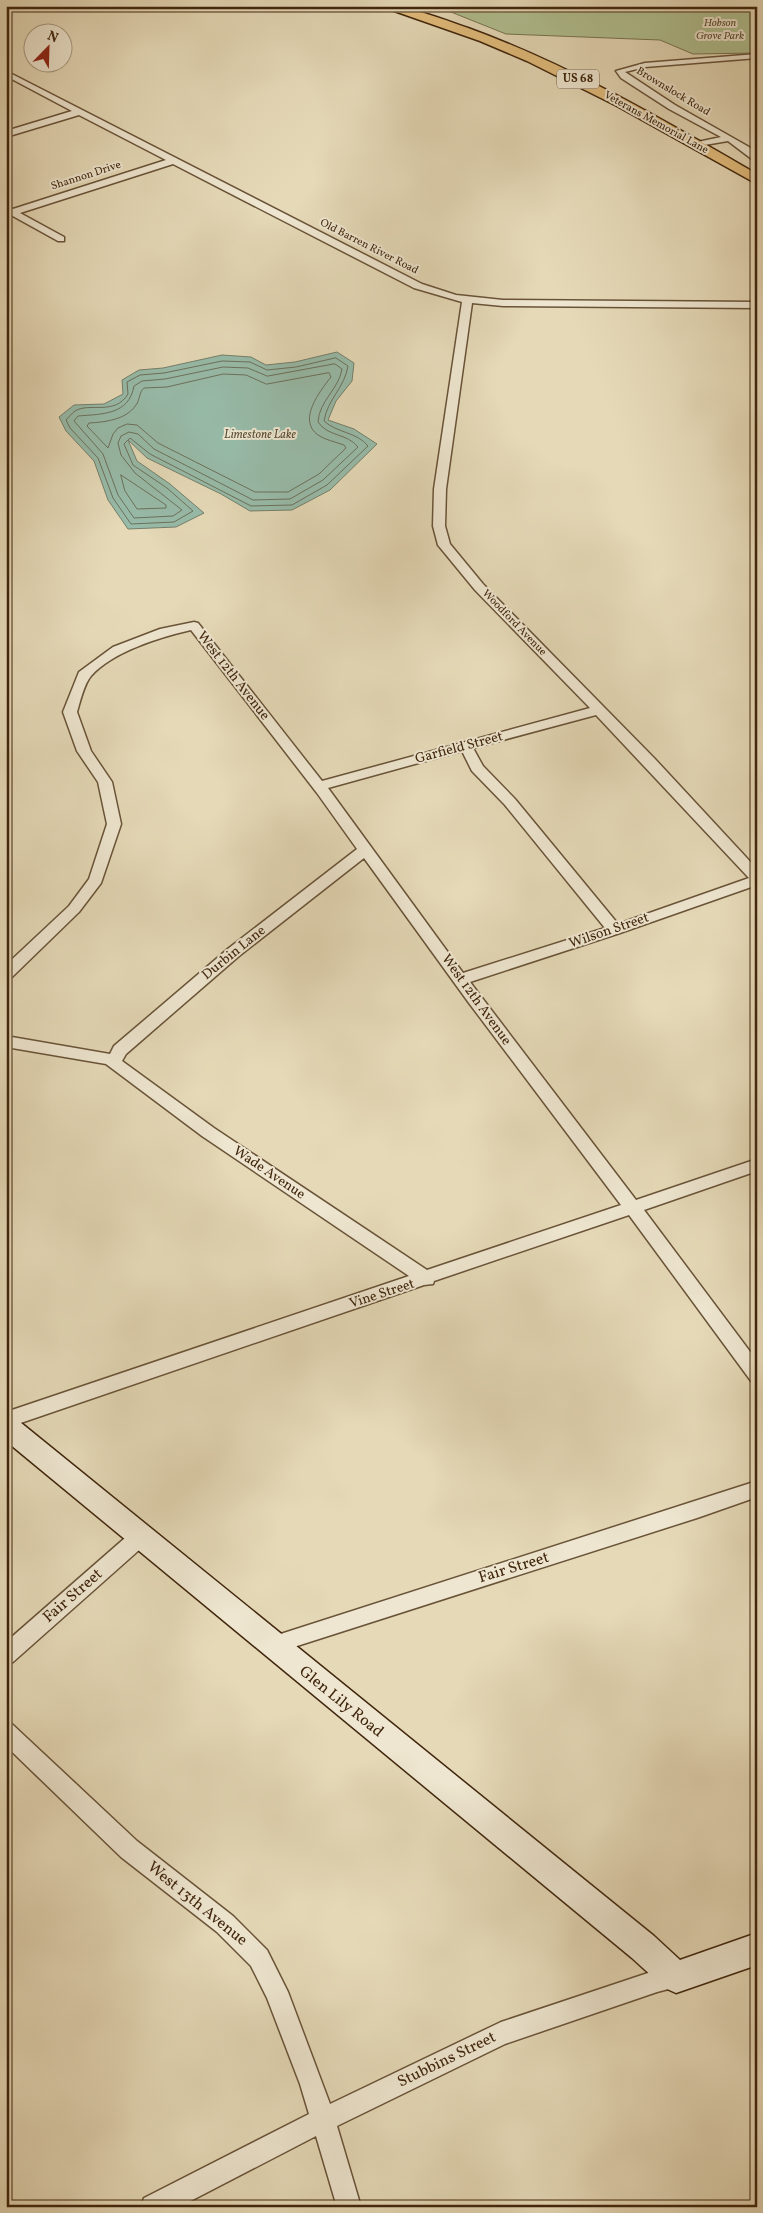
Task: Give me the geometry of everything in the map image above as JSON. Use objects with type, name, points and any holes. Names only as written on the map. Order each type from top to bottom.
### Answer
[{"type":"main road","name":"Veterans Memorial Lane","points":[[386,6],[461,29],[527,54],[575,77],[757,180]]},
{"type":"street","name":"Brownslock Road","points":[[729,138],[672,107],[620,72],[645,65],[757,56]]},
{"type":"street","name":"Old Barren River Road","points":[[6,73],[169,159],[435,293],[467,300],[520,304],[757,304]]},
{"type":"street","points":[[6,134],[79,112]]},
{"type":"street","points":[[696,145],[729,138],[746,149],[757,160]]},
{"type":"street","name":"Shannon Drive","points":[[8,210],[169,159]]},
{"type":"street","points":[[8,210],[61,239]]},
{"type":"street","name":"Woodford Avenue","points":[[467,300],[440,489],[440,536],[450,555],[469,576],[599,710],[757,879]]},
{"type":"street","name":"West 12th Avenue","points":[[6,974],[74,909],[96,880],[114,824],[105,782],[84,751],[70,712],[84,675],[118,650],[164,632],[194,626],[319,786],[460,980],[703,1300],[757,1376]]},
{"type":"street","name":"Garfield Street","points":[[319,786],[599,710]]},
{"type":"street","points":[[466,747],[477,768],[510,802],[615,930]]},
{"type":"street","name":"Durbin Lane","points":[[113,1062],[120,1050],[234,952],[365,850]]},
{"type":"street","name":"Wilson Street","points":[[460,980],[615,930],[757,879]]},
{"type":"street","points":[[6,1041],[113,1062]]},
{"type":"street","name":"Wade Avenue","points":[[113,1062],[208,1132],[427,1279]]},
{"type":"street","name":"Vine Street","points":[[6,1420],[757,1166]]},
{"type":"street","name":"Glen Lily Road","points":[[6,1426],[676,1976]]},
{"type":"street","name":"Fair Street","points":[[272,1645],[456,1585],[587,1546],[757,1489]]},
{"type":"street","name":"Fair Street","points":[[6,1655],[140,1537]]},
{"type":"street","name":"West 13th Avenue","points":[[6,1732],[129,1849],[225,1924],[259,1958],[276,1992],[312,2084],[349,2207]]},
{"type":"street","name":"Stubbins Street","points":[[153,2207],[273,2144],[501,2034],[757,1949]]},
{"type":"green space","name":"Hobson Grove Park","points":[[436,6],[757,6],[757,53],[693,54],[660,40],[506,34]]},
{"type":"water","name":"Limestone Lake","points":[[337,352],[354,363],[352,381],[336,401],[328,420],[354,429],[377,444],[330,490],[292,510],[250,511],[221,494],[147,458],[128,440],[137,461],[170,484],[204,513],[176,527],[128,529],[108,500],[94,461],[66,431],[59,417],[74,405],[104,404],[123,394],[122,380],[139,370],[163,368],[222,355],[251,357],[266,365],[295,362]]}]
